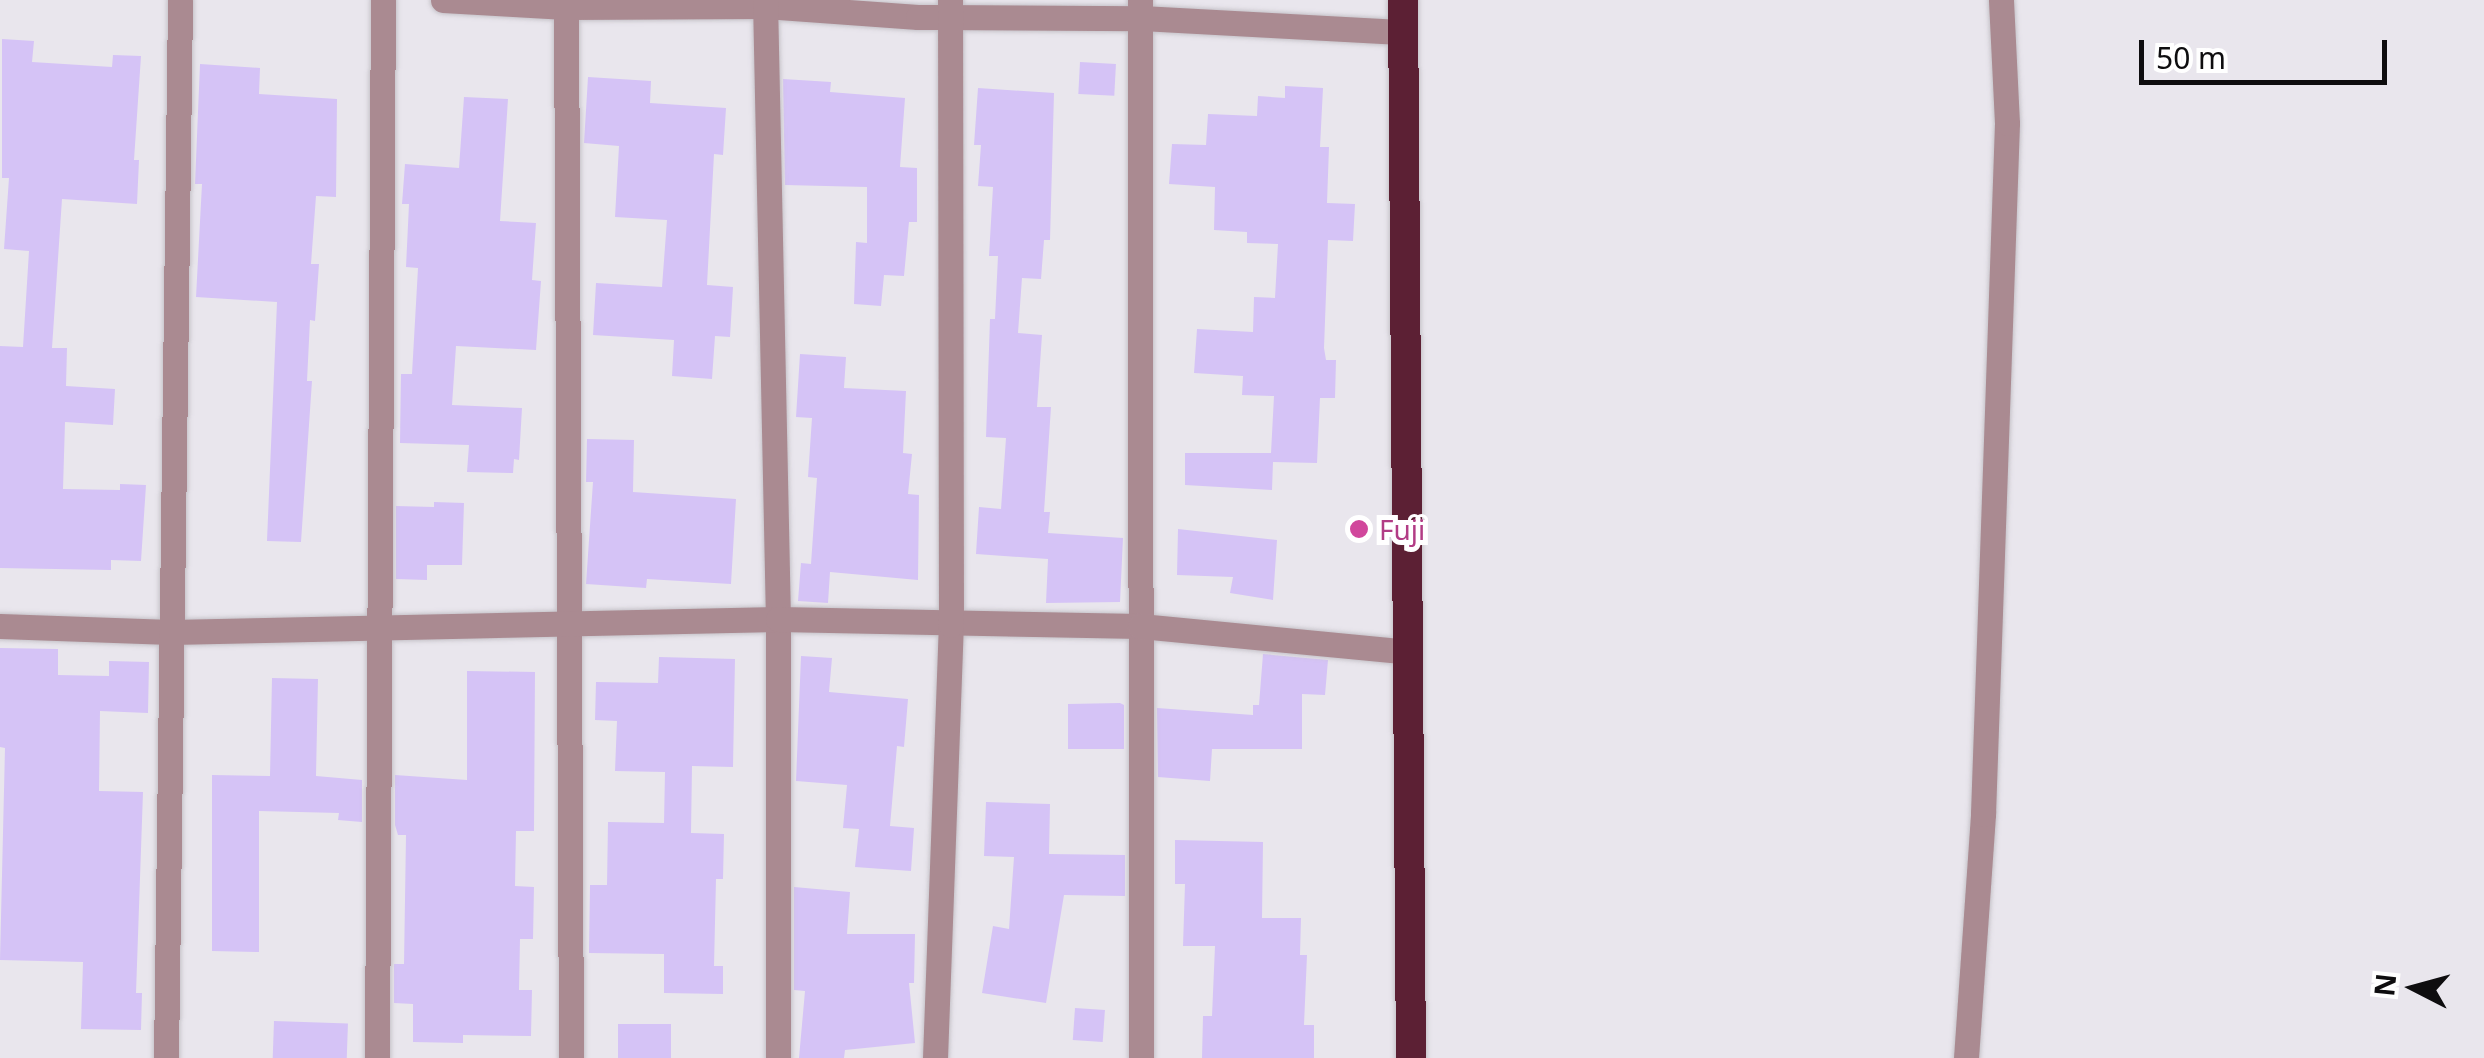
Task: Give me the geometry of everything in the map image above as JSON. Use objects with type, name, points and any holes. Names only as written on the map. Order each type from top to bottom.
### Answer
[{"type":"highway","points":[[1402,0],[1412,1058]]},
{"type":"street","points":[[166,1058],[180,0]]},
{"type":"street","points":[[377,1058],[383,0]]},
{"type":"street","points":[[443,0],[1140,9],[1402,32]]},
{"type":"street","points":[[1966,1058],[1984,814],[2006,123],[2001,0]]},
{"type":"street","points":[[765,3],[778,619],[778,1058]]},
{"type":"street","points":[[566,4],[571,1058]]},
{"type":"street","points":[[934,1058],[951,626],[950,9]]},
{"type":"street","points":[[1140,9],[1142,1058]]},
{"type":"street","points":[[0,626],[171,632],[778,619],[951,626],[1140,626],[1410,652]]},
{"type":"building","points":[[2,39],[34,41],[32,62],[112,67],[113,55],[141,56],[134,160],[139,160],[137,204],[62,199],[52,348],[67,348],[66,386],[115,389],[113,425],[65,422],[63,489],[120,490],[120,484],[146,485],[141,561],[111,560],[111,570],[0,568],[0,346],[23,347],[29,251],[4,249],[9,178],[2,178]]},
{"type":"building","points":[[1080,62],[1116,64],[1114,96],[1078,94]]},
{"type":"building","points":[[200,64],[260,68],[259,94],[337,99],[336,197],[316,196],[311,264],[319,264],[315,321],[310,320],[307,381],[312,381],[301,542],[267,541],[277,302],[196,297],[202,184],[195,184]]},
{"type":"building","points":[[588,77],[651,81],[650,103],[726,108],[723,155],[714,154],[707,285],[733,287],[730,337],[715,336],[712,379],[672,376],[674,340],[593,335],[596,283],[662,287],[667,220],[615,217],[619,146],[584,143]]},
{"type":"building","points":[[783,79],[831,82],[830,92],[905,98],[900,167],[917,168],[917,222],[909,222],[904,276],[884,275],[881,306],[854,304],[856,242],[867,243],[867,187],[785,185]]},
{"type":"building","points":[[1285,86],[1323,88],[1320,147],[1329,147],[1327,203],[1355,204],[1353,241],[1328,240],[1324,348],[1326,360],[1336,360],[1335,398],[1320,398],[1317,463],[1273,462],[1272,490],[1185,485],[1185,453],[1271,453],[1274,396],[1242,395],[1243,376],[1194,373],[1197,329],[1253,332],[1254,297],[1275,298],[1278,244],[1247,243],[1247,232],[1214,230],[1215,187],[1169,184],[1172,144],[1206,145],[1208,114],[1257,116],[1258,96],[1285,98]]},
{"type":"building","points":[[978,88],[1054,93],[1050,240],[1044,240],[1041,279],[1022,278],[1018,333],[1042,335],[1037,407],[1051,407],[1044,512],[1050,512],[1048,533],[1123,538],[1120,602],[1046,603],[1048,559],[976,554],[979,507],[1001,509],[1006,438],[986,437],[990,319],[995,319],[998,256],[989,256],[993,187],[978,186],[981,145],[974,145]]},
{"type":"building","points":[[464,97],[508,99],[500,221],[536,223],[532,280],[541,281],[536,350],[456,346],[452,405],[522,408],[519,460],[514,459],[513,473],[467,472],[469,445],[400,443],[401,374],[412,374],[418,268],[406,267],[409,204],[402,204],[405,164],[459,168]]},
{"type":"building","points":[[800,354],[846,357],[844,388],[906,391],[903,453],[912,454],[908,494],[919,495],[918,580],[830,572],[828,603],[798,601],[801,563],[811,564],[817,478],[808,477],[812,418],[796,417]]},
{"type":"building","points":[[587,439],[634,440],[633,492],[736,499],[731,584],[647,579],[646,588],[586,584],[593,482],[586,482]]},
{"type":"building","points":[[434,502],[464,503],[462,565],[427,565],[427,580],[396,579],[396,506],[434,507]]},
{"type":"building","points":[[1178,529],[1277,540],[1273,600],[1230,593],[1233,577],[1177,575]]},
{"type":"building","points":[[0,648],[58,649],[58,675],[109,676],[109,661],[149,662],[148,713],[100,711],[99,791],[143,792],[136,993],[142,993],[141,1030],[81,1029],[83,962],[0,960],[5,748],[0,747]]},
{"type":"building","points":[[1263,654],[1328,660],[1325,695],[1302,694],[1302,749],[1212,749],[1210,781],[1158,777],[1157,708],[1253,715],[1253,705],[1259,705]]},
{"type":"building","points":[[801,656],[832,658],[829,692],[908,699],[904,747],[897,746],[890,826],[914,828],[911,871],[855,867],[859,829],[843,828],[847,785],[796,781]]},
{"type":"building","points":[[659,657],[735,659],[733,767],[692,766],[691,833],[724,834],[723,879],[716,879],[714,966],[723,966],[723,994],[664,993],[664,954],[589,953],[590,885],[607,885],[608,822],[664,823],[665,772],[615,771],[617,721],[595,720],[596,682],[658,683]]},
{"type":"building","points":[[467,671],[535,672],[534,831],[516,831],[515,886],[534,887],[533,939],[520,939],[519,990],[532,990],[531,1036],[463,1035],[463,1043],[413,1042],[413,1004],[394,1003],[394,964],[404,964],[406,835],[398,835],[395,825],[395,775],[467,780]]},
{"type":"building","points":[[272,678],[318,679],[316,776],[362,780],[362,822],[338,820],[339,813],[259,811],[259,952],[212,951],[212,775],[270,776]]},
{"type":"building","points":[[1068,704],[1124,705],[1124,749],[1068,749]]},
{"type":"building","points":[[986,802],[1050,804],[1049,854],[1125,855],[1125,896],[1064,895],[1046,1003],[982,993],[993,926],[1009,929],[1014,857],[984,856]]},
{"type":"building","points":[[1175,840],[1263,842],[1262,918],[1301,918],[1300,955],[1307,955],[1304,1025],[1314,1025],[1314,1058],[1202,1058],[1203,1016],[1212,1016],[1215,946],[1183,946],[1185,884],[1175,884]]},
{"type":"building","points":[[794,887],[850,892],[847,934],[915,934],[914,983],[909,983],[915,1043],[845,1050],[844,1058],[799,1058],[805,991],[794,990]]},
{"type":"building","points":[[1075,1008],[1105,1010],[1103,1042],[1073,1040]]},
{"type":"building","points":[[274,1021],[348,1024],[347,1058],[273,1058]]},
{"type":"building","points":[[618,1024],[671,1024],[671,1058],[618,1058]]},
{"type":"place","name":"Fuji","points":[[1359,529]]}]
